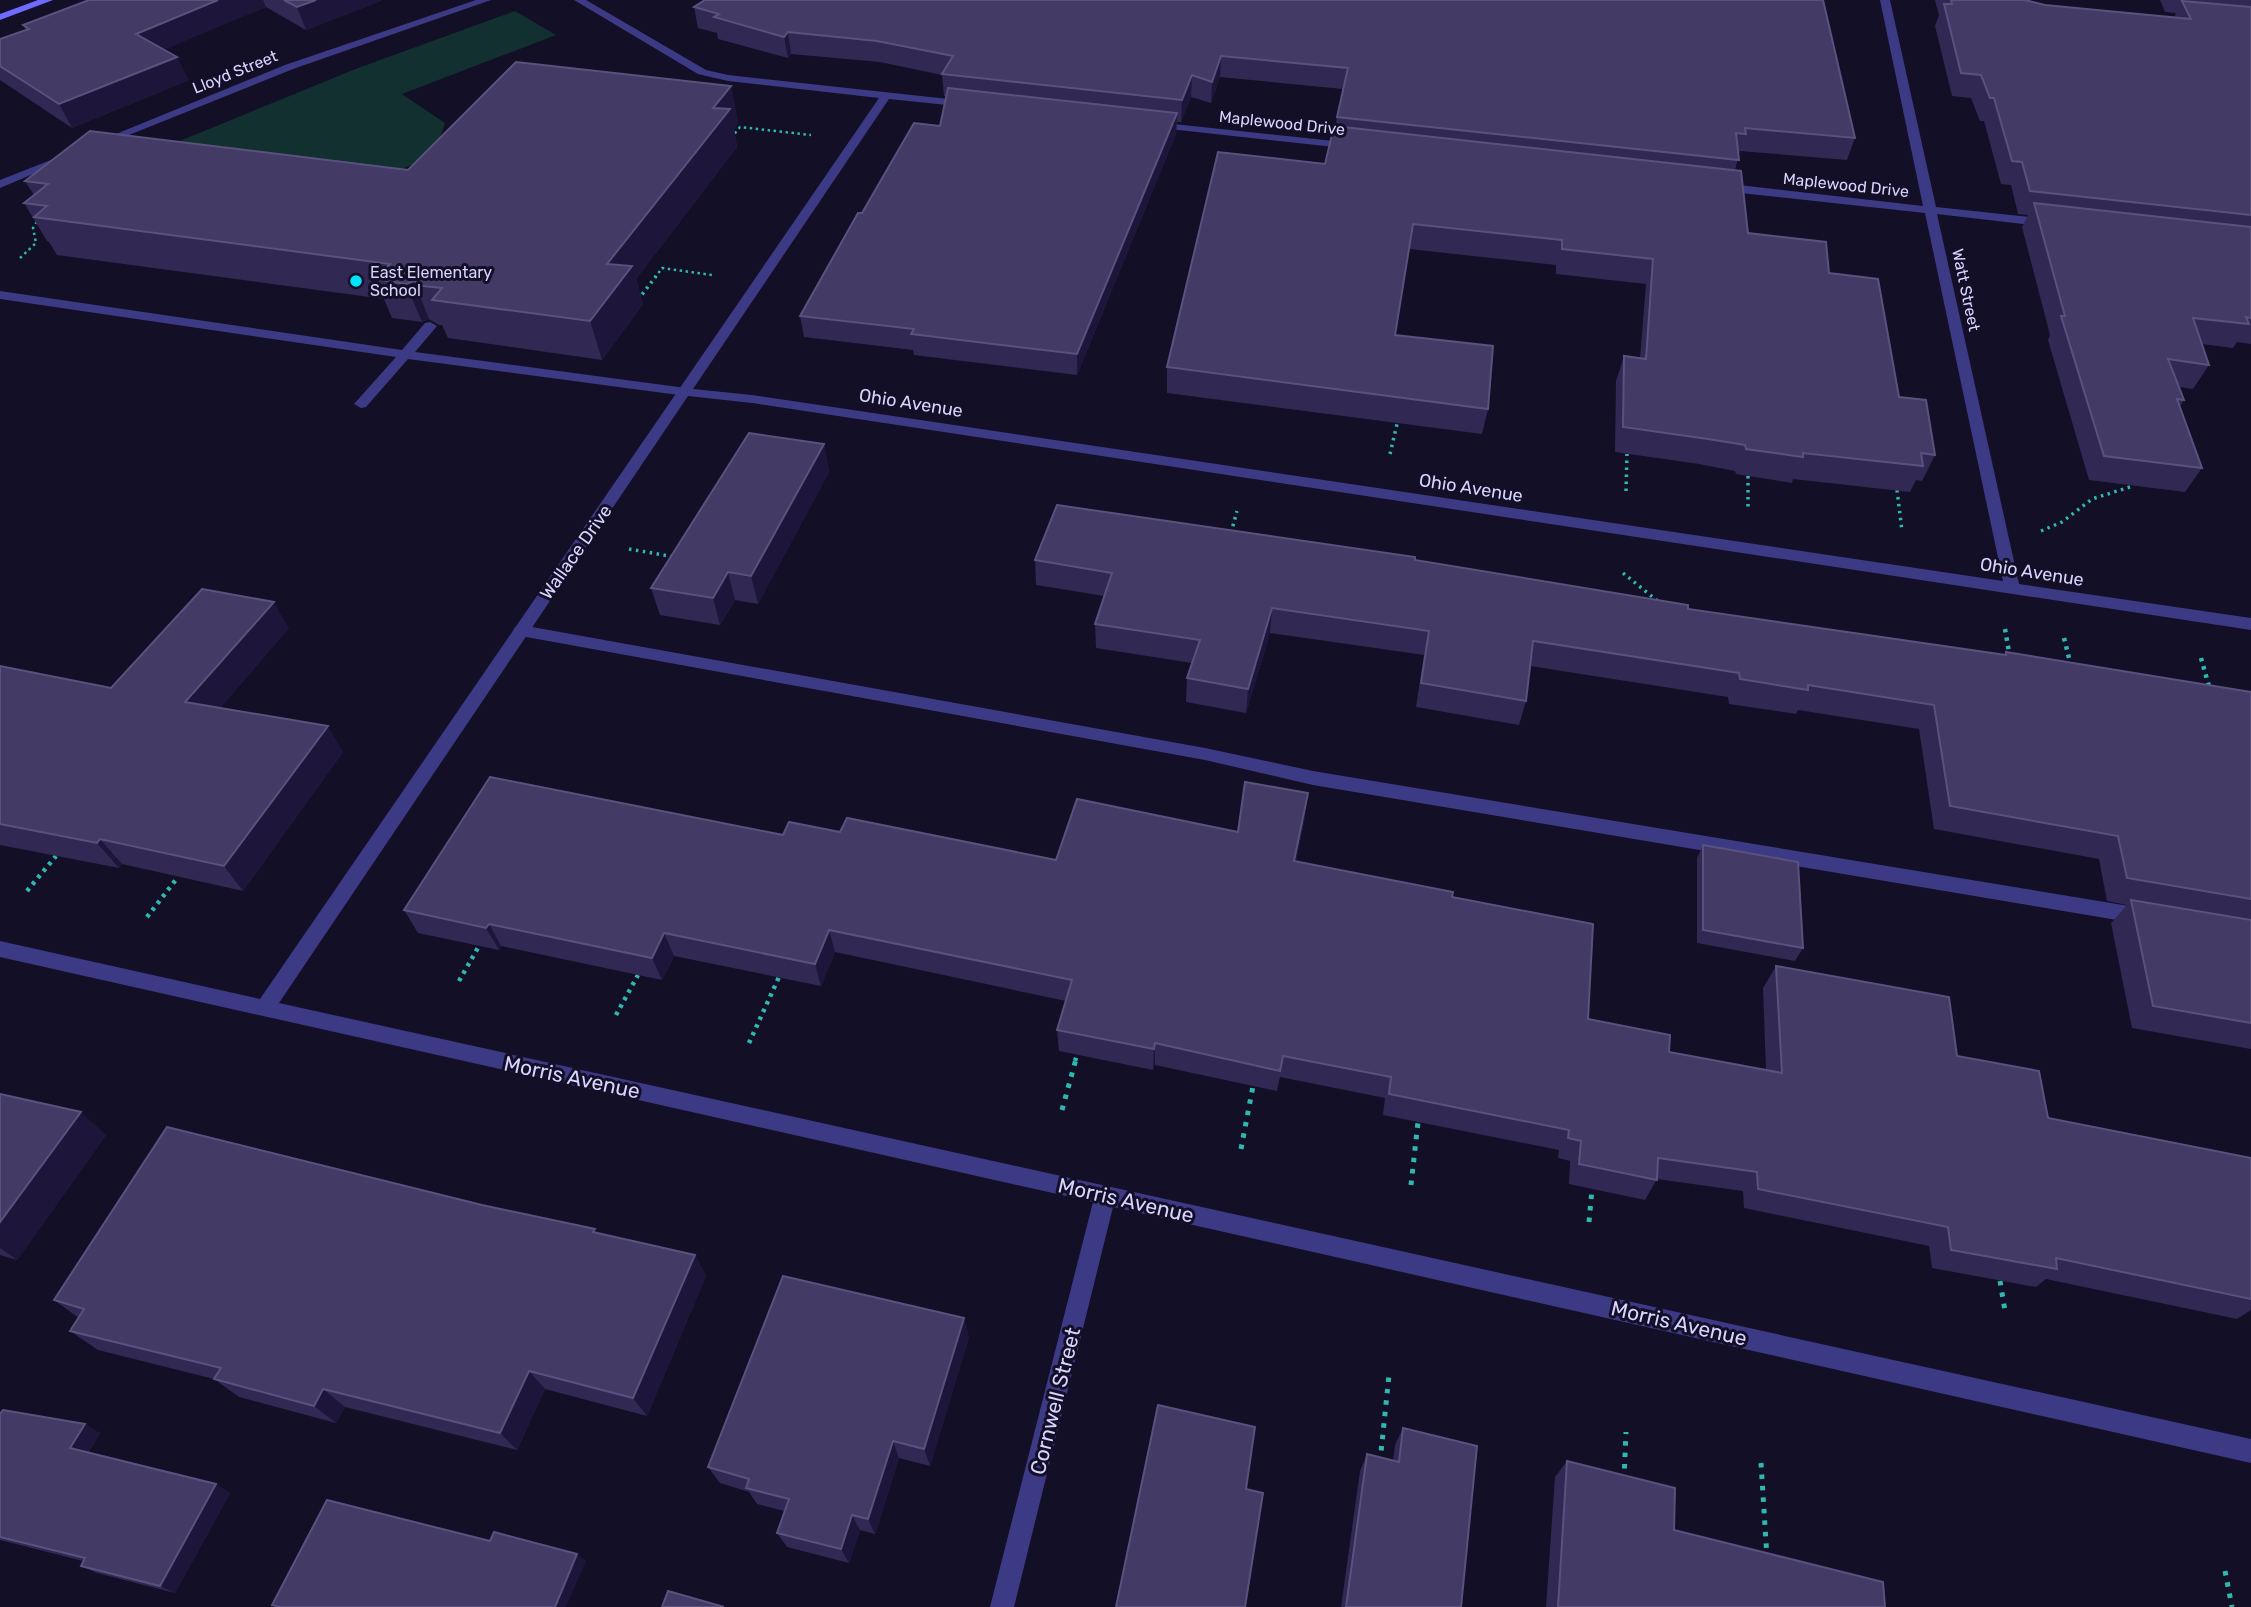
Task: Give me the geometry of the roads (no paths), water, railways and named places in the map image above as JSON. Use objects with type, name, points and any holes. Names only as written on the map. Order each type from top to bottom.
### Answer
[{"type":"main road","points":[[0,17],[48,0]]},
{"type":"street","name":"Lloyd Street","points":[[90,147],[289,67],[485,0]]},
{"type":"street","points":[[579,0],[702,72],[728,78],[975,105]]},
{"type":"street","name":"Watt Street","points":[[1885,0],[2012,589]]},
{"type":"street","name":"Wallace Drive","points":[[265,1008],[886,95]]},
{"type":"street","name":"Maplewood Drive","points":[[1139,123],[1370,148]]},
{"type":"street","points":[[0,184],[77,153]]},
{"type":"street","name":"Maplewood Drive","points":[[1703,185],[2065,225]]},
{"type":"street","name":"Ohio Avenue","points":[[0,295],[406,354],[741,397],[2251,624]]},
{"type":"street","points":[[361,404],[430,326]]},
{"type":"street","points":[[521,631],[1205,754],[1313,778],[2158,919]]},
{"type":"street","name":"Morris Avenue","points":[[3,955],[265,1008],[2251,1451]]},
{"type":"street","name":"Cornwell Street","points":[[1002,1607],[1105,1195]]},
{"type":"place","name":"East Elementary School","points":[[356,281]]}]
